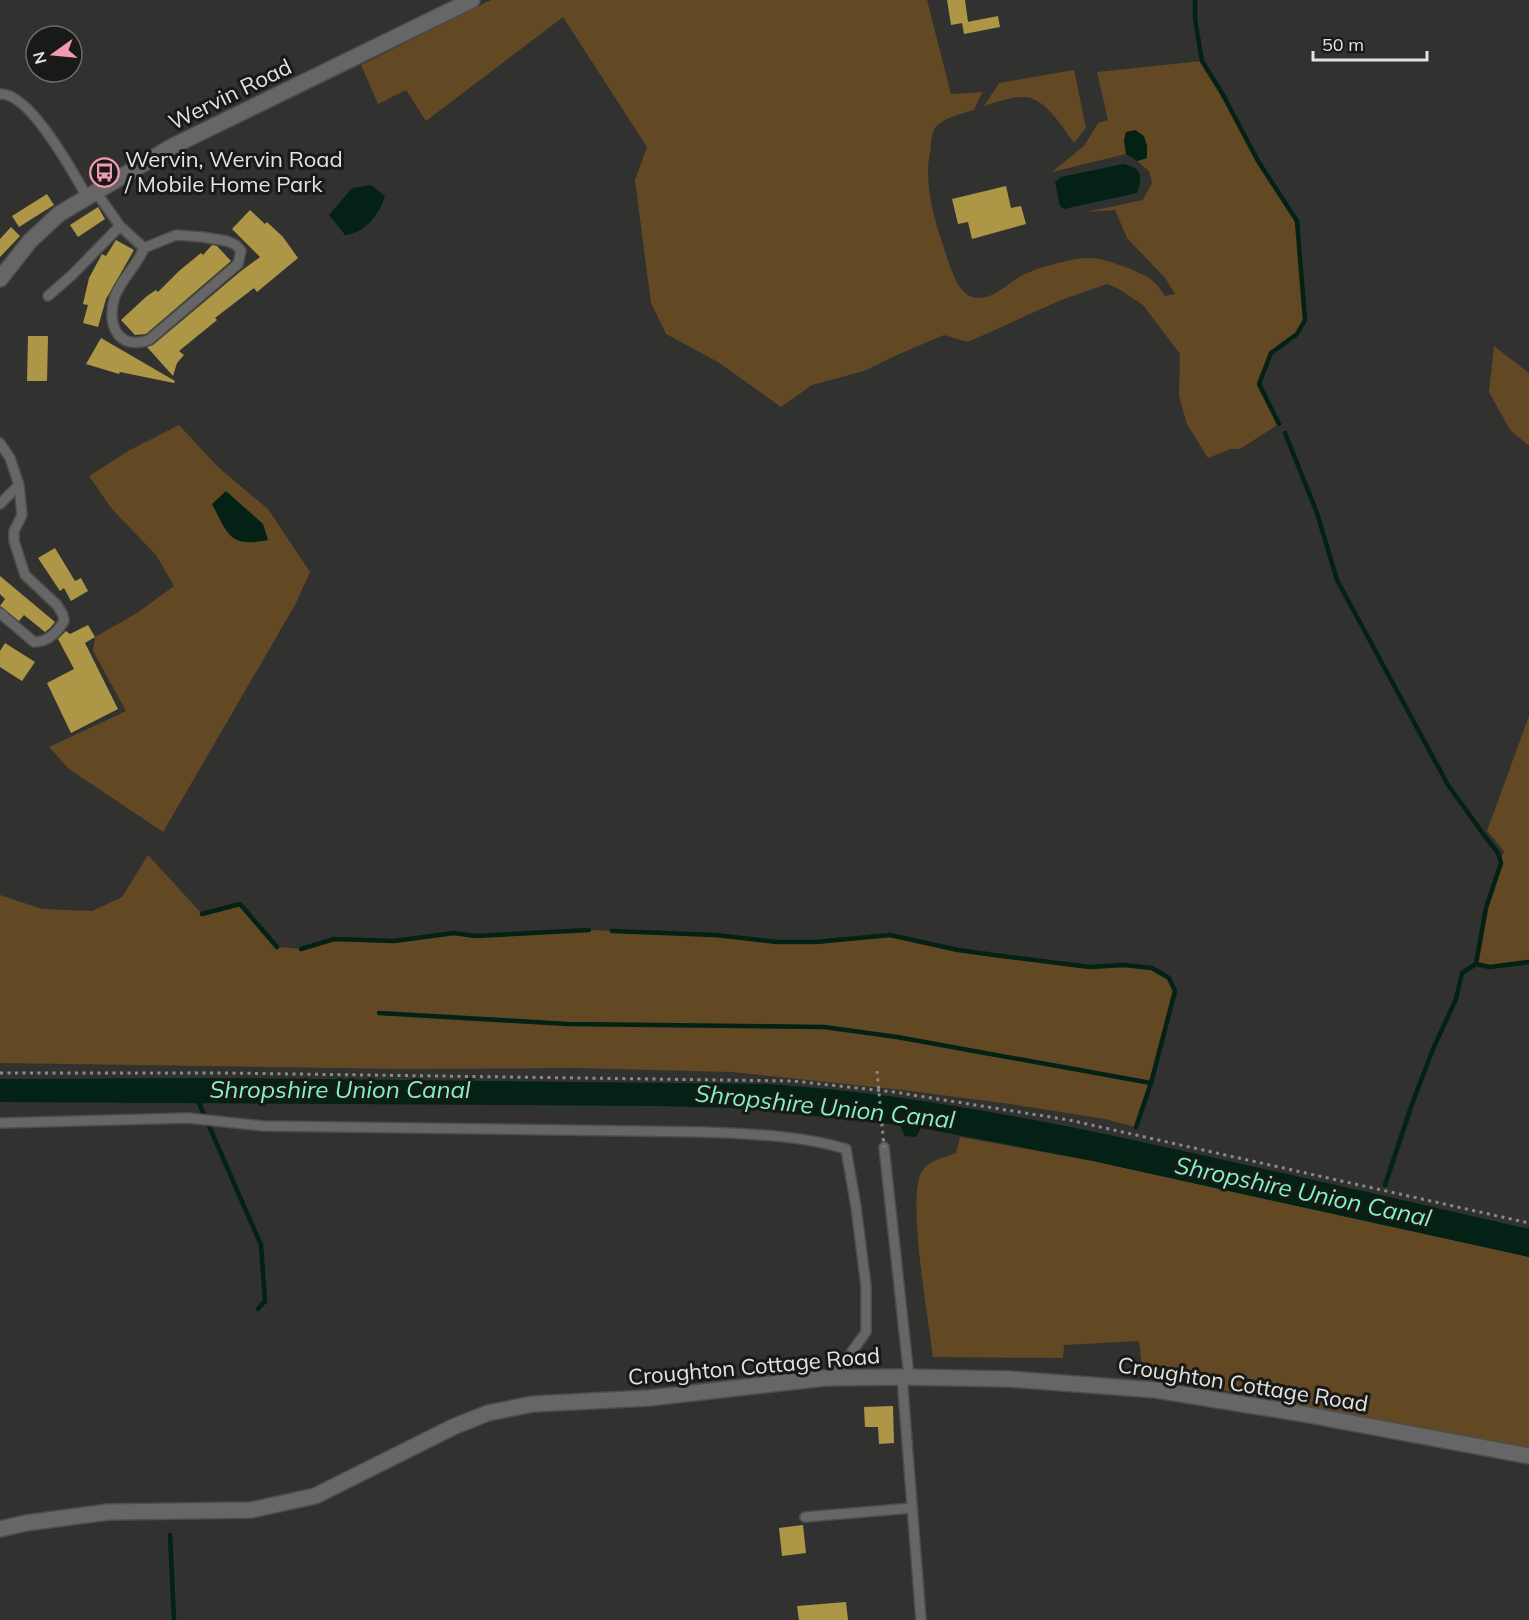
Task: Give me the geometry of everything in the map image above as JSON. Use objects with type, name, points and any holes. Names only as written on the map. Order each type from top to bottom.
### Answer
[{"type":"street","name":"Wervin Road","points":[[0,279],[30,241],[59,214],[173,146],[472,0]]},
{"type":"street","name":"Croughton Cottage Road","points":[[0,1529],[26,1523],[108,1512],[251,1510],[315,1496],[401,1452],[488,1413],[533,1404],[649,1398],[833,1378],[1009,1379],[1156,1390],[1298,1413],[1529,1456]]},
{"type":"lane","points":[[0,94],[16,100],[34,116],[92,194],[120,226],[144,248]]},
{"type":"lane","points":[[48,296],[120,226]]},
{"type":"lane","points":[[176,236],[227,241],[236,244],[241,251],[238,264],[149,340],[138,344],[125,342],[117,336],[113,320],[114,298],[123,279],[139,260],[144,248],[176,236]]},
{"type":"lane","points":[[0,443],[10,458],[19,485],[22,515],[14,531],[14,541],[21,563],[28,579],[61,610],[64,621],[46,640],[34,642],[0,613]]},
{"type":"lane","points":[[0,504],[19,485]]},
{"type":"lane","points":[[0,1123],[188,1118],[263,1126],[703,1132],[760,1135],[846,1149],[866,1286],[866,1332],[833,1378]]},
{"type":"lane","points":[[884,1147],[905,1377],[921,1620]]},
{"type":"lane","points":[[805,1517],[912,1508]]},
{"type":"path","points":[[877,1071],[884,1147]]},
{"type":"path","points":[[0,1073],[224,1073],[793,1081],[894,1092],[1069,1120],[1529,1223]]},
{"type":"shaded area","points":[[491,0],[927,0],[951,94],[982,92],[974,110],[946,119],[934,130],[928,164],[933,210],[949,263],[963,291],[975,298],[989,296],[1035,270],[1086,258],[1102,259],[1126,267],[1148,278],[1165,296],[1175,294],[1166,279],[1127,238],[1115,210],[1086,212],[1143,200],[1152,183],[1149,171],[1137,161],[1147,158],[1124,140],[1126,154],[1052,172],[1084,146],[1098,123],[1108,120],[1097,72],[1202,61],[1222,93],[1258,161],[1297,221],[1305,320],[1297,334],[1271,353],[1259,384],[1279,424],[1240,449],[1231,449],[1208,458],[1187,424],[1179,396],[1180,354],[1143,305],[1107,284],[1061,300],[968,342],[944,335],[864,371],[812,385],[781,407],[718,362],[666,334],[651,303],[635,180],[647,147],[563,17],[426,121],[406,90],[378,104],[361,65]]},
{"type":"shaded area","points":[[1074,70],[1086,128],[1074,143],[1054,115],[1034,99],[1016,97],[984,106],[999,83]]},
{"type":"shaded area","points":[[1494,346],[1529,373],[1529,446],[1510,430],[1489,392]]},
{"type":"shaded area","points":[[179,425],[219,468],[268,509],[310,572],[295,605],[163,832],[69,769],[49,747],[126,711],[93,651],[95,637],[137,613],[174,586],[156,555],[112,509],[89,476],[130,450]]},
{"type":"shaded area","points":[[1529,716],[1529,962],[1490,967],[1476,964],[1486,908],[1504,851],[1487,831]]},
{"type":"shaded area","points":[[148,855],[202,914],[240,904],[277,947],[301,949],[334,939],[394,941],[454,933],[475,936],[589,930],[715,935],[777,942],[816,942],[890,935],[958,950],[994,955],[1090,967],[1124,965],[1152,968],[1169,978],[1175,991],[1151,1083],[1136,1127],[1105,1119],[1010,1104],[732,1072],[576,1068],[401,1069],[0,1063],[0,895],[42,909],[92,911],[122,897]]},
{"type":"shaded area","points":[[960,1137],[1093,1161],[1529,1257],[1529,1449],[1143,1375],[1139,1341],[1064,1345],[1063,1358],[933,1357],[918,1235],[917,1188],[921,1173],[928,1165],[956,1153]]},
{"type":"water","points":[[1135,130],[1144,136],[1147,146],[1147,158],[1137,161],[1126,154],[1124,140],[1126,132]]},
{"type":"water","points":[[1123,164],[1134,168],[1139,174],[1140,182],[1137,193],[1064,209],[1060,206],[1055,182],[1061,177]]},
{"type":"water","points":[[371,185],[385,196],[379,210],[365,227],[345,235],[329,215],[352,188]]},
{"type":"water","points":[[226,491],[263,524],[268,540],[245,542],[237,540],[226,531],[212,504]]},
{"type":"water","name":"Shropshire Union Canal","points":[[222,1078],[768,1084],[881,1095],[993,1112],[1104,1134],[1529,1229],[1529,1257],[1093,1161],[921,1128],[916,1137],[905,1136],[900,1125],[737,1108],[0,1102],[0,1079]]},
{"type":"building","points":[[947,0],[965,0],[968,22],[951,25]]},
{"type":"building","points":[[998,16],[1000,27],[964,34],[962,23]]},
{"type":"building","points":[[1006,186],[1011,208],[1021,206],[1026,224],[972,239],[968,222],[958,224],[952,199]]},
{"type":"building","points":[[47,194],[54,205],[19,227],[12,216]]},
{"type":"building","points":[[98,207],[105,219],[78,237],[70,225]]},
{"type":"building","points":[[250,210],[283,237],[298,258],[257,292],[254,288],[215,318],[217,320],[179,351],[184,355],[177,363],[173,376],[147,347],[153,345],[260,257],[232,229]]},
{"type":"building","points":[[11,227],[20,236],[0,257],[0,239]]},
{"type":"building","points":[[116,240],[134,250],[106,299],[98,327],[83,323],[88,305],[83,304],[89,278],[102,254],[106,256]]},
{"type":"building","points":[[212,245],[217,246],[231,261],[146,334],[135,335],[121,320],[147,296],[156,290],[158,292],[201,253],[203,255]]},
{"type":"building","points":[[28,336],[48,336],[47,381],[27,381]]},
{"type":"building","points":[[101,338],[175,381],[174,383],[120,372],[119,374],[86,364]]},
{"type":"building","points":[[55,548],[75,581],[81,578],[88,591],[71,601],[64,588],[60,591],[38,558]]},
{"type":"building","points":[[0,576],[55,622],[50,628],[45,632],[24,615],[19,621],[0,606],[5,599],[0,594]]},
{"type":"building","points":[[88,625],[95,637],[85,643],[118,709],[71,733],[47,683],[74,669],[58,639],[66,631],[70,634]]},
{"type":"building","points":[[5,643],[35,662],[22,681],[0,667],[0,651]]},
{"type":"building","points":[[893,1406],[894,1443],[879,1444],[878,1427],[865,1427],[864,1407]]},
{"type":"building","points":[[803,1525],[806,1553],[782,1556],[779,1528]]},
{"type":"building","points":[[846,1602],[848,1620],[799,1620],[797,1606]]},
{"type":"waterway","points":[[1195,0],[1195,19],[1202,61],[1222,93],[1258,161],[1297,221],[1305,320],[1297,334],[1271,353],[1259,384],[1279,424]]},
{"type":"waterway","name":"Shropshire Union Canal","points":[[1285,433],[1317,513],[1337,580],[1448,785],[1498,853],[1501,863],[1486,908],[1476,964],[1462,973],[1456,999],[1433,1049],[1412,1104],[1385,1185]]},
{"type":"waterway","points":[[202,914],[240,904],[277,947]]},
{"type":"waterway","points":[[301,949],[334,939],[394,941],[454,933],[475,936],[589,930]]},
{"type":"waterway","points":[[612,931],[715,935],[777,942],[816,942],[890,935],[958,950],[994,955],[1090,967],[1124,965],[1152,968],[1169,978],[1175,991],[1151,1083],[1136,1127]]},
{"type":"waterway","points":[[1476,964],[1490,967],[1529,962]]},
{"type":"waterway","points":[[379,1013],[568,1024],[824,1027],[897,1037],[1151,1083]]},
{"type":"waterway","name":"Shropshire Union Canal","points":[[199,1103],[261,1245],[265,1301],[258,1309]]},
{"type":"waterway","points":[[170,1535],[174,1620]]},
{"type":"place","name":"Wervin, Wervin Road / Mobile Home Park","points":[[104,172]]}]
